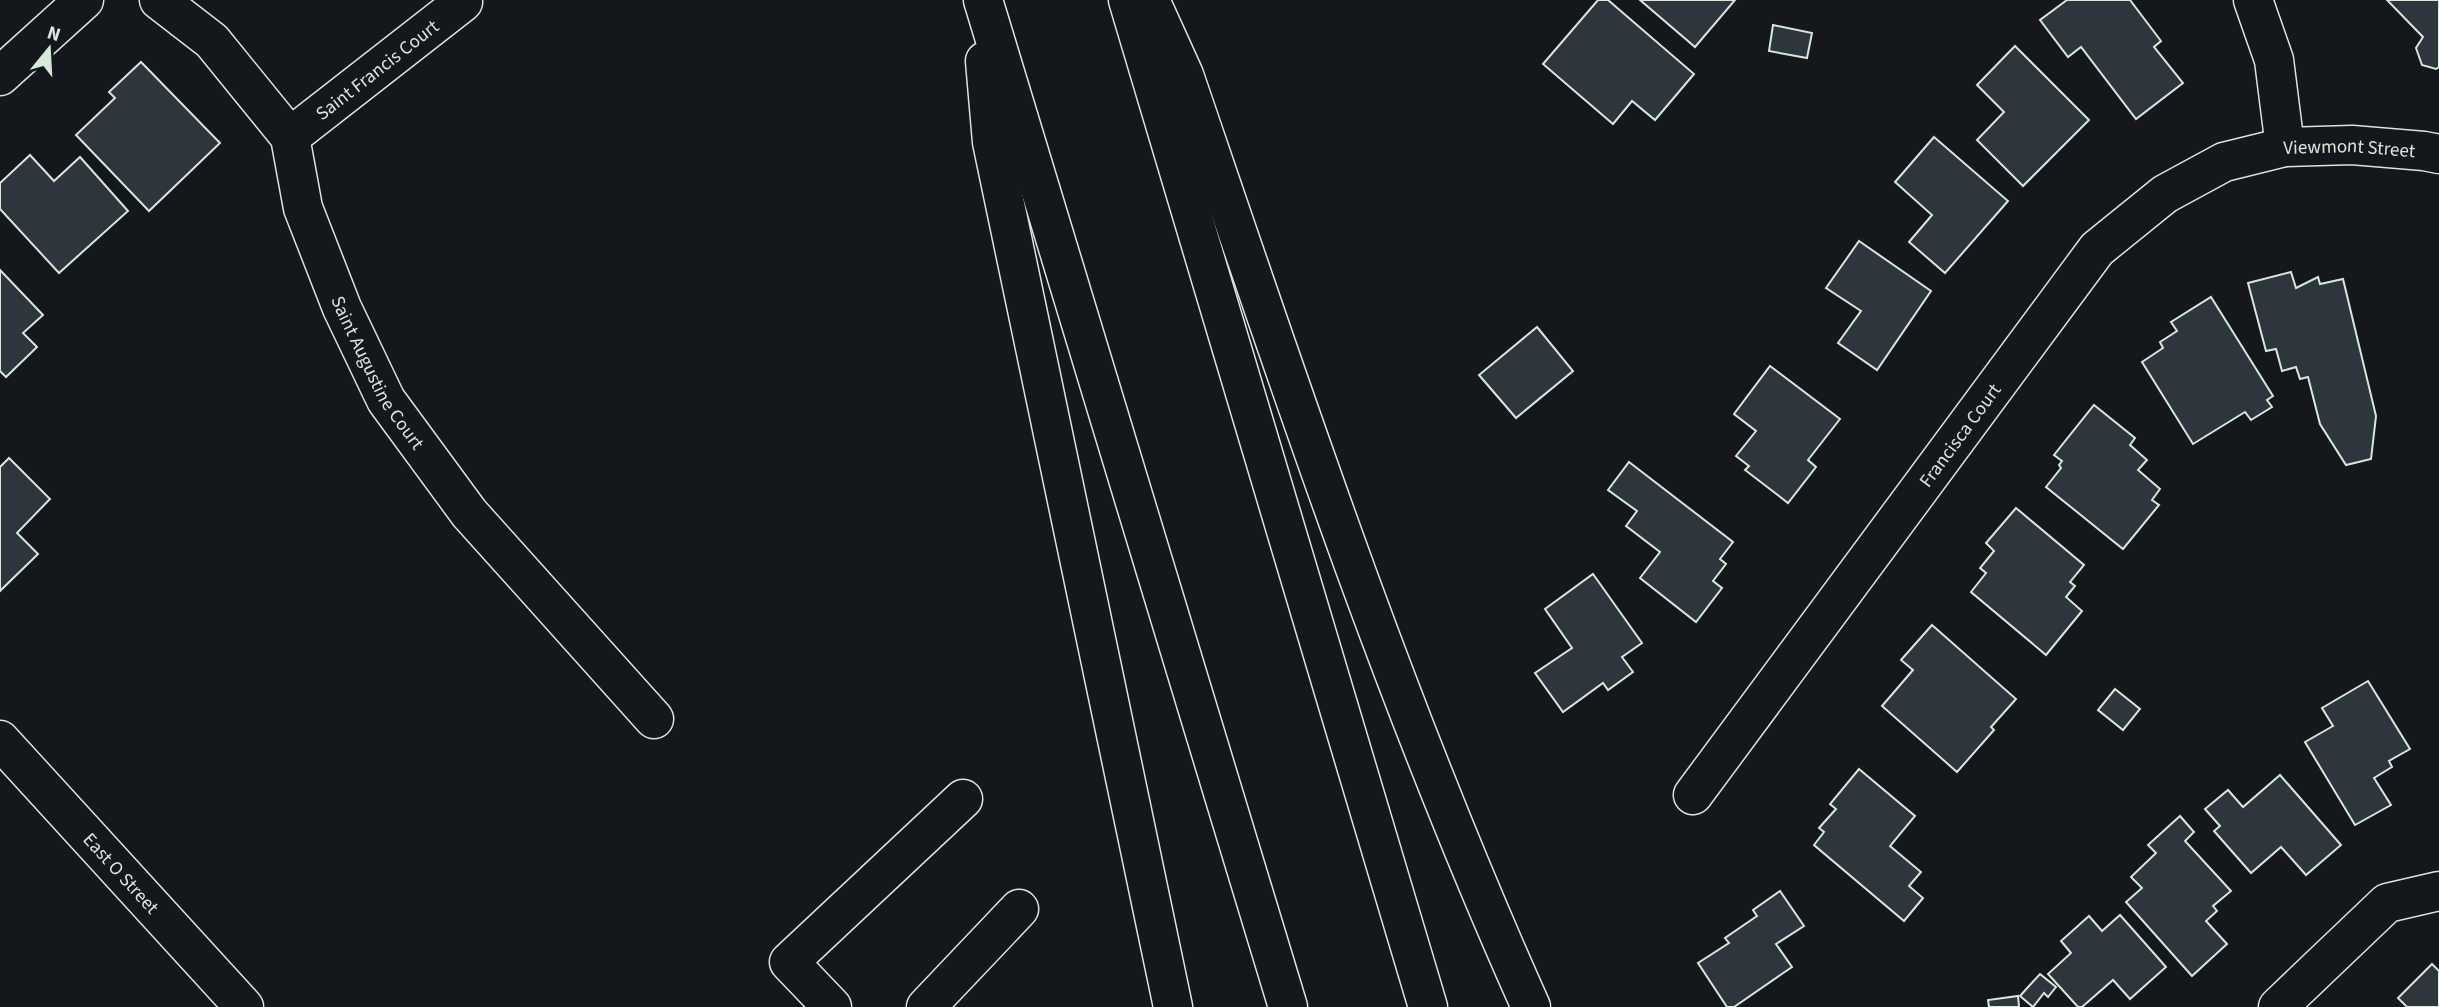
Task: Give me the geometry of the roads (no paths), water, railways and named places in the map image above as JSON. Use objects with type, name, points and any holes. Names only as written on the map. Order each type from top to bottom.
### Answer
[{"type":"main road","points":[[0,76],[84,0]]},
{"type":"main road","name":"Saint Augustine Court","points":[[159,0],[212,41],[290,137],[303,208],[342,308],[386,400],[469,513],[654,719]]},
{"type":"main road","points":[[981,0],[992,142],[1173,1007]]},
{"type":"main road","points":[[981,0],[1288,1007]]},
{"type":"main road","points":[[1128,0],[1428,1007]]},
{"type":"main road","points":[[1150,0],[1184,75],[1380,639],[1487,908],[1531,1007]]},
{"type":"main road","name":"Viewmont Street","points":[[2253,0],[2274,60],[2285,147],[2352,145],[2439,154]]},
{"type":"main road","name":"Saint Francis Court","points":[[290,137],[463,2]]},
{"type":"main road","name":"Francisca Court","points":[[1693,796],[2097,249],[2165,194],[2224,162],[2285,147]]},
{"type":"main road","name":"East O Street","points":[[0,740],[244,1007]]},
{"type":"main road","points":[[832,1007],[789,962],[963,799]]},
{"type":"main road","points":[[2278,1007],[2387,903],[2439,891]]},
{"type":"main road","points":[[926,1007],[1019,908]]}]
